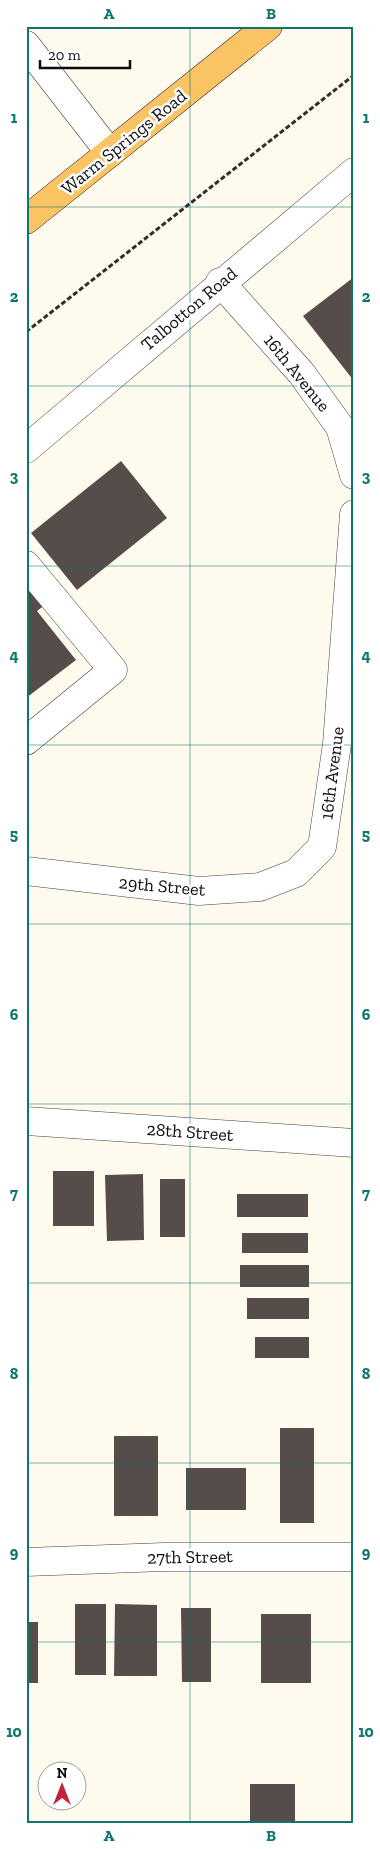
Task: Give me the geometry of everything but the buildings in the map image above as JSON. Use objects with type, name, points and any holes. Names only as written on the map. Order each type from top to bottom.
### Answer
[{"type":"main road","name":"Warm Springs Road","points":[[26,220],[268,26]]},
{"type":"street","points":[[26,45],[110,153]]},
{"type":"street","name":"Talbotton Road","points":[[26,449],[220,282],[354,172]]},
{"type":"street","name":"16th Avenue","points":[[220,282],[302,374],[340,427],[354,475]]},
{"type":"street","name":"16th Avenue","points":[[296,873],[322,847],[337,744],[354,514]]},
{"type":"street","points":[[26,565],[113,670],[26,741]]},
{"type":"street","name":"29th Street","points":[[26,871],[199,891],[260,887],[296,873]]},
{"type":"street","name":"28th Street","points":[[26,1121],[354,1143]]},
{"type":"street","name":"27th Street","points":[[26,1562],[164,1557],[354,1557]]},
{"type":"path","points":[[26,332],[354,76]]}]
